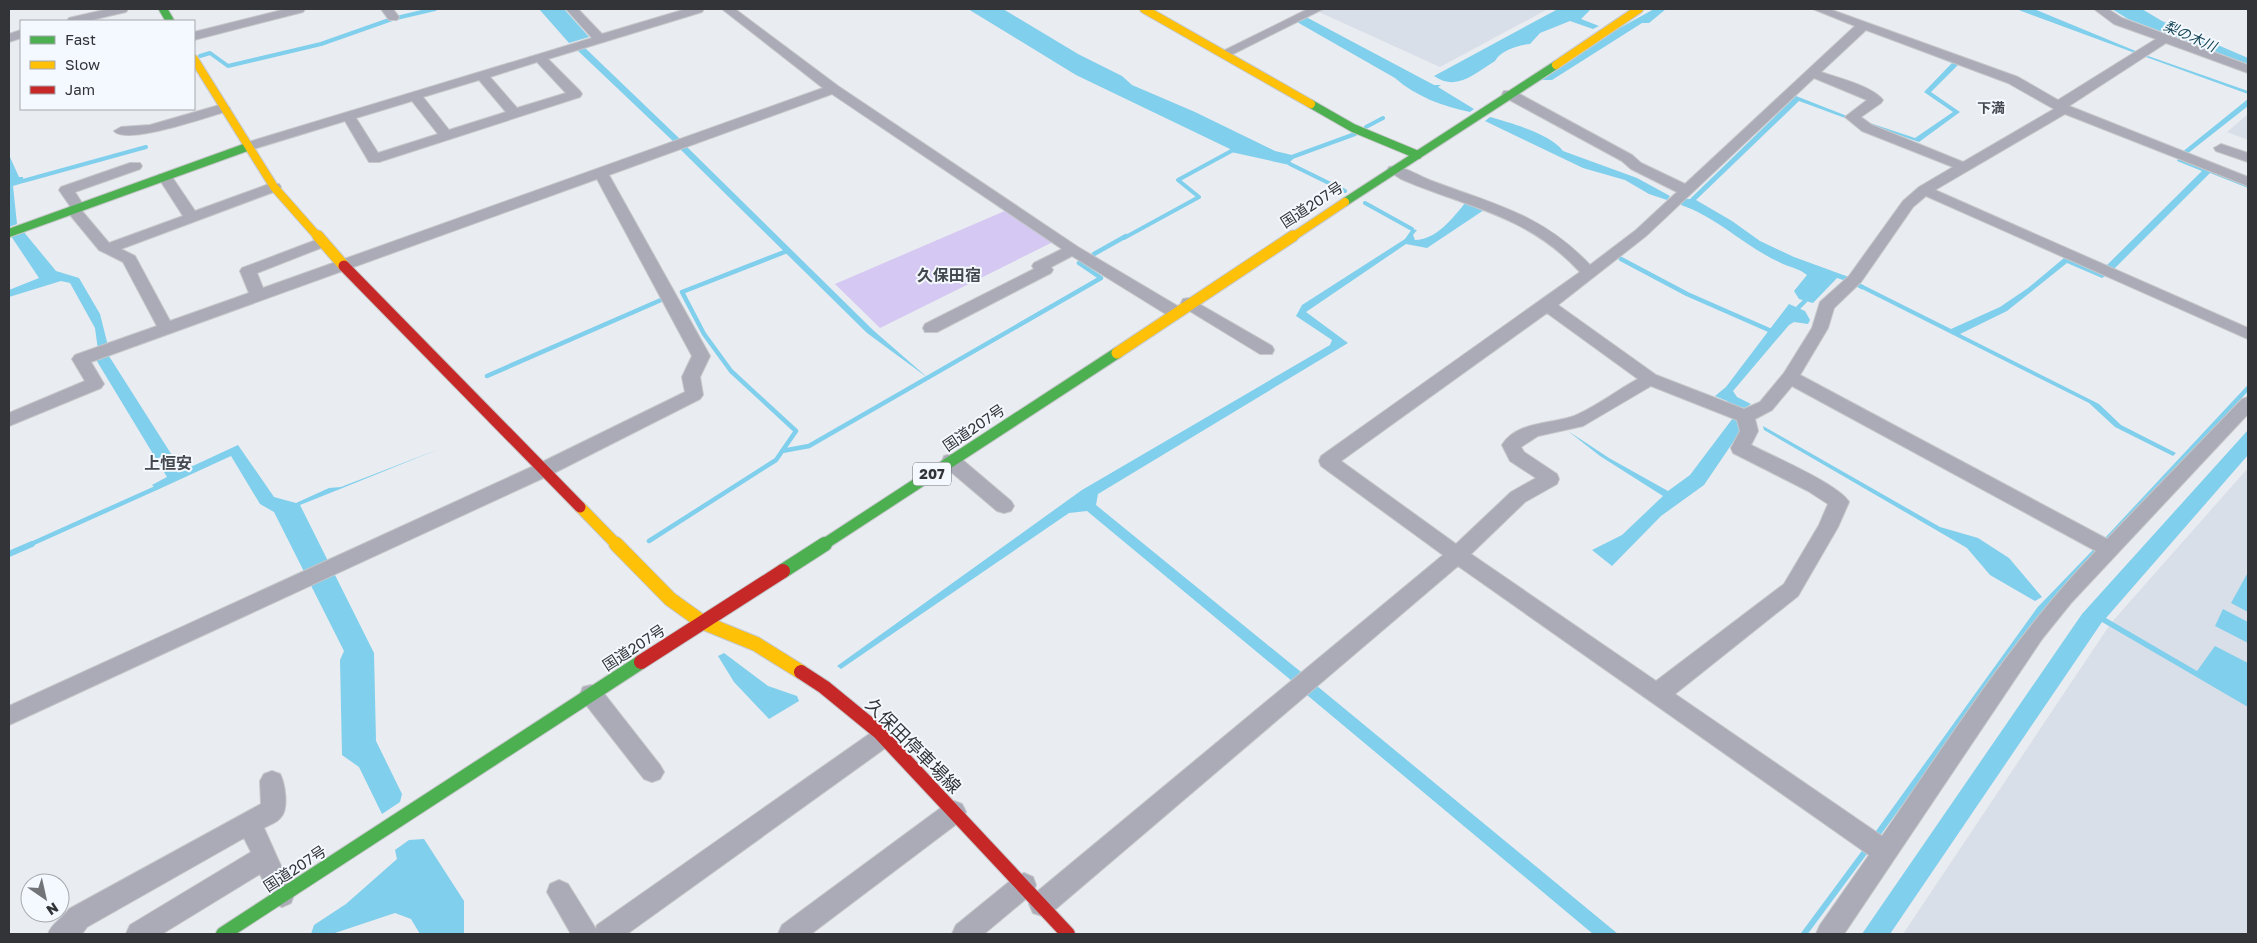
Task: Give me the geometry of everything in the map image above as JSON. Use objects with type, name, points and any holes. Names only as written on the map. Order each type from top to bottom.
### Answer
[{"type":"main road","points":[[162,9],[169,20]]},
{"type":"main road","points":[[1144,9],[1354,128],[1418,155]]},
{"type":"main road","name":"国道207号","points":[[223,934],[951,461],[1509,94],[1579,51],[1639,9]]},
{"type":"main road","name":"久保田停車場線","points":[[195,61],[247,147],[274,187],[321,243],[545,469],[670,599],[702,622],[764,649],[824,687],[883,736],[1068,934]]},
{"type":"main road","points":[[9,233],[247,147]]},
{"type":"street","points":[[77,20],[122,9]]},
{"type":"street","points":[[195,36],[299,9]]},
{"type":"street","points":[[572,9],[600,39]]},
{"type":"street","points":[[247,147],[698,9]]},
{"type":"street","points":[[728,9],[833,89],[1073,250],[1266,350]]},
{"type":"street","points":[[1224,53],[1317,9]]},
{"type":"street","points":[[1819,9],[2013,80],[2060,107],[2248,182]]},
{"type":"street","points":[[2100,9],[2118,21],[2248,69]]},
{"type":"street","points":[[1864,25],[1678,196],[1641,233],[1547,304],[1328,461],[1457,555],[1885,852]]},
{"type":"street","points":[[1547,304],[1650,378],[1745,416],[1766,406],[1790,377],[1820,328],[1826,306],[1852,282],[1908,204],[1924,190],[2060,107],[2166,38]]},
{"type":"street","points":[[348,116],[374,159],[575,94],[539,57]]},
{"type":"street","points":[[1812,73],[1868,94],[1876,100],[1852,116],[1866,128],[1964,167]]},
{"type":"street","points":[[481,75],[515,114]]},
{"type":"street","points":[[9,420],[95,384],[81,359],[833,89]]},
{"type":"street","points":[[1509,94],[1627,158],[1678,196]]},
{"type":"street","points":[[415,96],[447,136]]},
{"type":"street","points":[[121,131],[151,129],[223,108]]},
{"type":"street","points":[[2221,148],[2248,158]]},
{"type":"street","points":[[135,166],[66,190],[76,209],[108,248],[129,260],[166,328]]},
{"type":"street","points":[[1394,170],[1414,181],[1494,207],[1534,227],[1579,261],[1589,273]]},
{"type":"street","points":[[9,716],[545,469],[694,395],[691,377],[701,356],[600,172]]},
{"type":"street","points":[[165,177],[192,218]]},
{"type":"street","points":[[108,248],[274,187]]},
{"type":"street","points":[[1924,190],[2248,334]]},
{"type":"street","points":[[258,295],[248,271],[321,243]]},
{"type":"street","points":[[931,328],[1045,270],[1040,266],[1073,250]]},
{"type":"street","points":[[1790,377],[2110,549]]},
{"type":"street","points":[[1042,904],[1457,555],[1518,497],[1550,480],[1516,456],[1511,445],[1533,431],[1577,422],[1650,378]]},
{"type":"street","points":[[1828,934],[2035,633],[2064,597],[2248,403]]},
{"type":"street","points":[[1664,697],[1664,688],[1791,590],[1828,527],[1839,502],[1815,486],[1740,448],[1749,431],[1745,416]]},
{"type":"street","points":[[951,461],[1004,506]]},
{"type":"street","points":[[591,694],[652,772]]},
{"type":"street","points":[[606,934],[883,736]]},
{"type":"street","points":[[61,934],[71,928],[78,918],[273,810],[272,781]]},
{"type":"street","points":[[791,934],[954,812]]},
{"type":"street","points":[[249,822],[282,895]]},
{"type":"street","points":[[139,934],[265,857]]},
{"type":"street","points":[[965,934],[1024,886]]},
{"type":"street","points":[[559,892],[585,934]]},
{"type":"shaded area","points":[[1325,9],[1548,9],[1440,67],[1319,12]]},
{"type":"shaded area","points":[[2248,114],[2248,140],[2227,132]]},
{"type":"shaded area","points":[[1014,207],[1063,237],[880,328],[835,284]]},
{"type":"shaded area","points":[[2248,468],[2248,934],[1903,934],[2111,623]]},
{"type":"water","points":[[539,9],[564,9],[589,37],[569,43]]},
{"type":"water","points":[[968,9],[1003,9],[1078,54],[1122,76],[1132,85],[1195,112],[1275,151],[1296,156],[1290,162],[1294,166],[1231,152],[1230,149],[1076,75]]},
{"type":"water","points":[[1558,9],[1591,9],[1581,19],[1599,26],[1593,29],[1570,21],[1540,33],[1530,44],[1506,51],[1495,61],[1466,79],[1450,82],[1434,76]]},
{"type":"water","points":[[1654,9],[1666,9],[1649,23],[1642,23],[1552,80],[1542,80],[1618,29]]},
{"type":"water","points":[[2016,9],[2034,9],[2138,52],[2135,53]]},
{"type":"water","name":"梨の木川","points":[[2112,9],[2142,9],[2162,21],[2248,58],[2248,64],[2128,19]]},
{"type":"water","points":[[1306,17],[1434,85],[1441,85],[1438,87],[1474,109],[1470,112],[1460,110],[1440,104],[1421,95],[1297,22]]},
{"type":"water","points":[[583,46],[682,141],[675,143],[576,49]]},
{"type":"water","points":[[1911,47],[1960,63],[1931,92],[1960,112],[1919,142],[1873,126],[1867,122],[1915,138],[1953,112],[1924,92],[1952,63]]},
{"type":"water","points":[[2148,56],[2248,91],[2248,94],[2146,57]]},
{"type":"water","points":[[1796,96],[1847,116],[1853,121],[1799,101],[1696,200],[1732,221],[1760,241],[1794,257],[1846,276],[1843,280],[1837,278],[1813,303],[1799,299],[1794,291],[1807,275],[1782,264],[1754,248],[1719,224],[1681,205],[1684,199],[1690,199]]},
{"type":"water","points":[[2248,99],[2248,106],[2187,154],[2186,161],[2248,186],[2248,188],[2210,173],[2113,270],[2105,267],[2202,171],[2177,161],[2181,153]]},
{"type":"water","points":[[1490,117],[1540,134],[1563,151],[1637,178],[1670,196],[1667,200],[1649,194],[1625,180],[1583,168],[1485,121]]},
{"type":"water","points":[[687,147],[873,330],[928,378],[867,333],[680,149]]},
{"type":"water","points":[[9,155],[19,177],[23,177],[23,183],[13,186],[17,224],[9,227]]},
{"type":"water","points":[[1465,203],[1484,210],[1427,248],[1406,244],[1306,312],[1348,343],[1098,494],[1096,505],[1301,672],[1292,681],[1087,511],[1069,513],[841,669],[837,666],[1082,490],[1330,345],[1332,340],[1296,316],[1302,305],[1405,239],[1412,229],[1417,230],[1413,235],[1415,240],[1423,239],[1437,232]]},
{"type":"water","points":[[23,231],[56,271],[79,278],[100,314],[108,346],[98,350],[95,328],[70,283],[61,281],[9,297],[9,290],[39,278],[11,236]]},
{"type":"water","points":[[2064,258],[2107,275],[2102,278],[2067,263],[2007,311],[1960,334],[2099,404],[2121,425],[2176,453],[2173,456],[2115,427],[2089,403],[1860,288],[1863,285],[1951,329],[2000,307],[2028,288]]},
{"type":"water","points":[[1789,304],[1805,311],[1810,320],[1808,324],[1794,322],[1789,325],[1733,391],[1737,397],[1751,404],[1745,408],[1730,405],[1727,401],[1715,396],[1726,387]]},
{"type":"water","points":[[107,353],[182,471],[238,445],[274,497],[296,503],[329,488],[341,487],[439,449],[300,505],[374,653],[376,741],[402,794],[400,802],[382,814],[359,767],[342,755],[340,660],[344,651],[274,512],[260,504],[231,456],[157,490],[152,485],[167,477],[95,358]]},
{"type":"water","points":[[1733,418],[1739,420],[1742,429],[1704,485],[1661,516],[1612,566],[1592,550],[1622,535],[1663,496],[1600,456],[1568,431],[1609,458],[1668,491],[1690,475]]},
{"type":"water","points":[[1763,426],[1940,527],[1978,538],[2009,558],[2042,597],[2035,601],[1990,575],[1967,548],[1764,430]]},
{"type":"water","points":[[2248,430],[2248,455],[2106,618],[2197,671],[2215,646],[2248,663],[2248,707],[2102,622],[1890,934],[1862,934],[2082,614]]},
{"type":"water","points":[[2248,575],[2248,612],[2231,603]]},
{"type":"water","points":[[2223,609],[2248,622],[2248,643],[2215,626]]},
{"type":"water","points":[[724,653],[768,686],[797,696],[799,701],[769,719],[734,682],[718,656]]},
{"type":"water","points":[[1317,686],[1618,934],[1593,934],[1307,695]]},
{"type":"water","points":[[424,839],[464,901],[464,934],[420,934],[411,919],[395,913],[332,934],[311,934],[314,925],[346,904],[397,859],[395,850],[409,840]]},
{"type":"waterway","points":[[200,56],[210,53],[228,66],[321,44],[392,19],[435,9]]},
{"type":"waterway","points":[[1366,127],[1383,118]]},
{"type":"waterway","points":[[1292,157],[1355,134]]},
{"type":"waterway","points":[[23,181],[146,147]]},
{"type":"waterway","points":[[1124,238],[1199,197],[1178,180],[1235,149]]},
{"type":"waterway","points":[[1290,164],[1345,191]]},
{"type":"waterway","points":[[1365,203],[1412,229]]},
{"type":"waterway","points":[[1094,254],[1126,236]]},
{"type":"waterway","points":[[782,451],[796,431],[731,371],[704,334],[682,292],[787,251]]},
{"type":"waterway","points":[[1621,259],[1687,294],[1769,330]]},
{"type":"waterway","points":[[782,451],[809,446],[1101,278],[1079,263]]},
{"type":"waterway","points":[[1845,278],[1862,287]]},
{"type":"waterway","points":[[487,376],[661,300]]},
{"type":"waterway","points":[[1798,308],[1805,301]]},
{"type":"waterway","points":[[2107,539],[2248,388]]},
{"type":"waterway","points":[[649,541],[776,460],[782,451]]},
{"type":"waterway","points":[[29,545],[156,488]]},
{"type":"waterway","points":[[9,554],[32,544]]},
{"type":"waterway","points":[[1879,832],[2040,609],[2096,551]]},
{"type":"waterway","points":[[1804,934],[1864,853]]},
{"type":"traffic: fast","points":[[163,9],[169,20]]},
{"type":"traffic: fast","points":[[1345,202],[1556,65]]},
{"type":"traffic: fast","points":[[1311,104],[1353,128],[1418,155]]},
{"type":"traffic: fast","points":[[9,233],[247,147]]},
{"type":"traffic: fast","points":[[783,571],[1117,353]]},
{"type":"traffic: fast","points":[[223,934],[641,662]]},
{"type":"traffic: slow","points":[[1144,9],[1311,104]]},
{"type":"traffic: slow","points":[[1556,65],[1639,9]]},
{"type":"traffic: slow","points":[[195,61],[274,187],[344,266]]},
{"type":"traffic: slow","points":[[1117,353],[1345,202]]},
{"type":"traffic: slow","points":[[580,507],[670,599],[702,622],[756,644],[801,672]]},
{"type":"traffic: jam","points":[[344,266],[580,507]]},
{"type":"traffic: jam","points":[[641,662],[783,571]]},
{"type":"traffic: jam","points":[[801,672],[824,687],[879,732],[1068,934]]},
{"type":"district","name":"下満","points":[[1991,108]]},
{"type":"district","name":"久保田宿","points":[[949,275]]},
{"type":"district","name":"上恒安","points":[[168,463]]}]
